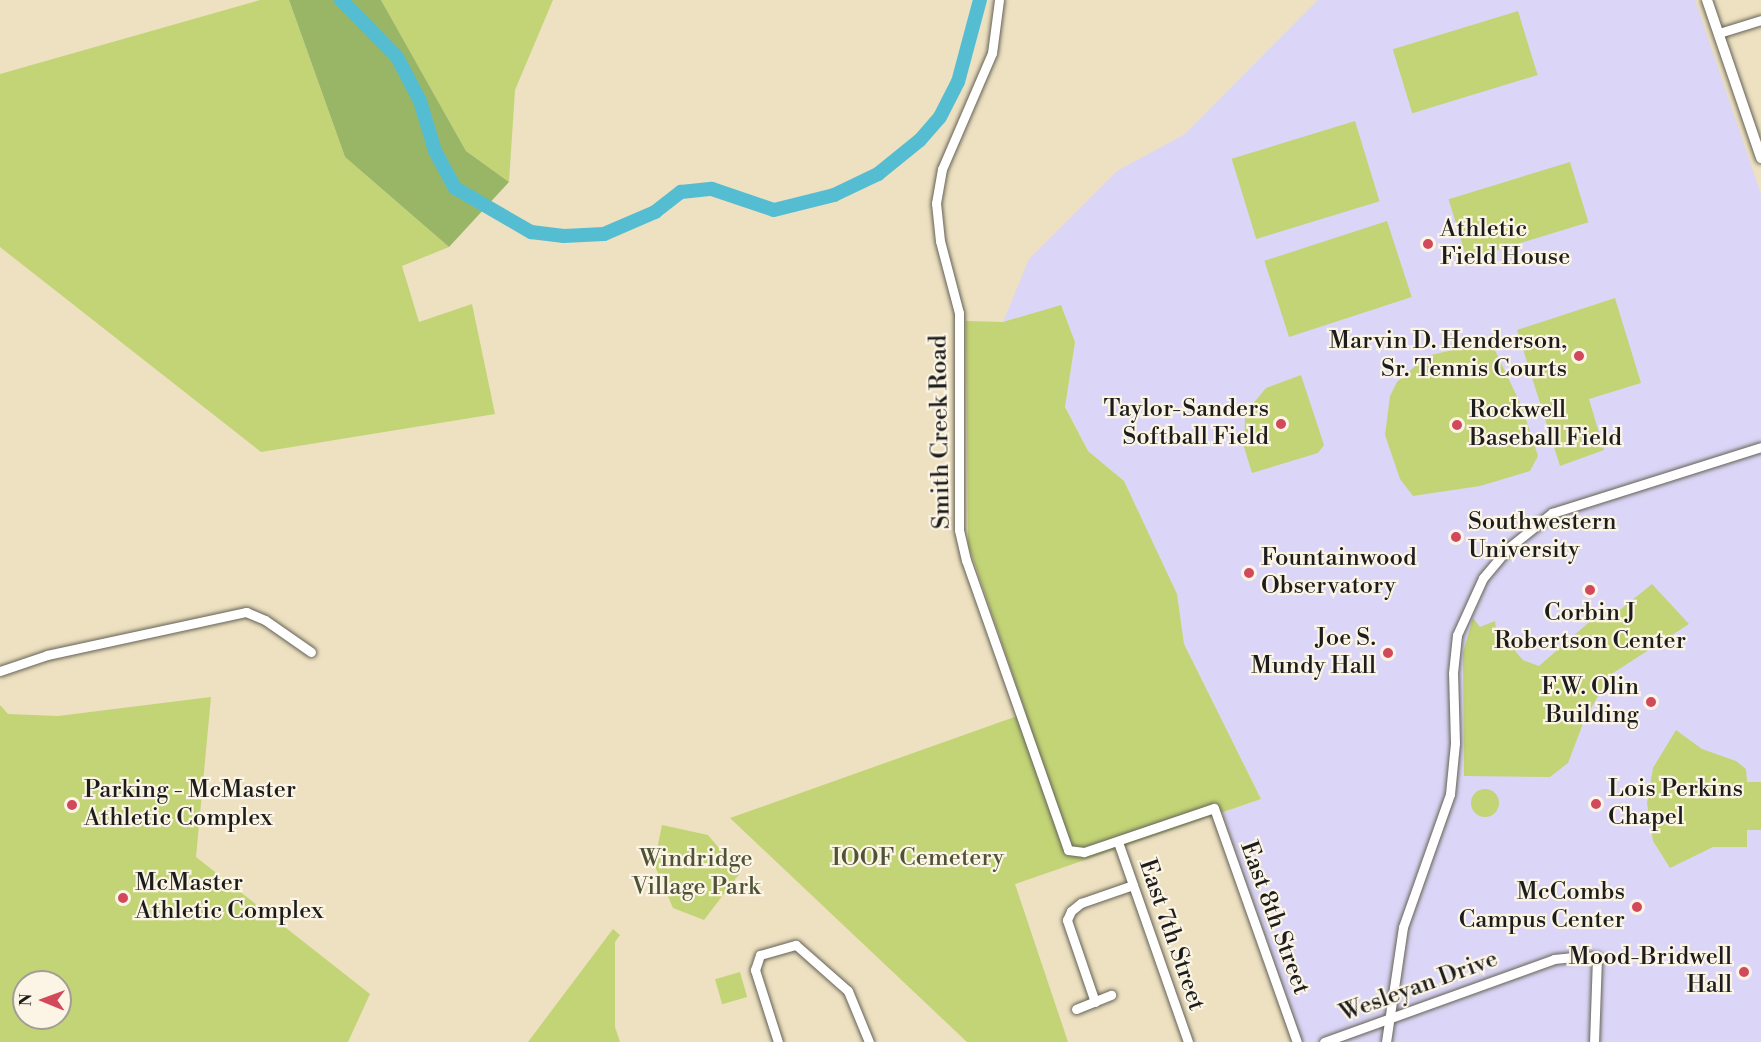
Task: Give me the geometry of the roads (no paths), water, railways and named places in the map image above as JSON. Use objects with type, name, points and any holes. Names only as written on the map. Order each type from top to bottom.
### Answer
[{"type":"main road","points":[[1707,0],[1761,158]]},
{"type":"street","name":"Smith Creek Road","points":[[999,0],[992,53],[946,159],[936,203],[940,241],[959,312],[959,530],[1064,844],[1068,850],[1078,852],[1118,842],[1214,808]]},
{"type":"street","points":[[1719,33],[1761,20]]},
{"type":"street","points":[[1386,1042],[1387,1019],[1403,927],[1450,794],[1455,743],[1454,657],[1457,635],[1483,578],[1508,549],[1552,513],[1761,447]]},
{"type":"street","points":[[0,671],[55,653],[246,612],[265,620],[311,652]]},
{"type":"street","name":"East 8th Street","points":[[1214,808],[1297,1042]]},
{"type":"street","name":"East 7th Street","points":[[1118,842],[1188,1042]]},
{"type":"street","points":[[1095,1002],[1067,920],[1071,911],[1133,885]]},
{"type":"street","points":[[778,1042],[755,970],[760,955],[796,945],[848,991],[869,1042]]},
{"type":"street","name":"Wesleyan Drive","points":[[1324,1042],[1554,959],[1597,957],[1594,1042]]},
{"type":"street","points":[[1076,1009],[1111,995]]},
{"type":"waterway","points":[[341,0],[397,57],[420,101],[435,151],[455,188],[531,232],[564,236],[604,234],[655,212],[681,192],[712,189],[774,210],[834,195],[878,174],[920,140],[940,117],[958,82],[980,0]]},
{"type":"place","name":"Athletic Field House","points":[[1428,244]]},
{"type":"place","name":"Marvin D. Henderson, Sr. Tennis Courts","points":[[1579,356]]},
{"type":"place","name":"Taylor-Sanders Softball Field","points":[[1281,424]]},
{"type":"place","name":"Rockwell Baseball Field","points":[[1457,425]]},
{"type":"place","name":"Southwestern University","points":[[1456,537]]},
{"type":"place","name":"Fountainwood Observatory","points":[[1249,573]]},
{"type":"place","name":"Corbin J Robertson Center","points":[[1590,590]]},
{"type":"place","name":"Joe S. Mundy Hall","points":[[1388,653]]},
{"type":"place","name":"F.W. Olin Building","points":[[1651,702]]},
{"type":"place","name":"Lois Perkins Chapel","points":[[1596,804]]},
{"type":"place","name":"Parking - McMaster Athletic Complex","points":[[72,805]]},
{"type":"place","name":"McMaster Athletic Complex","points":[[123,898]]},
{"type":"place","name":"McCombs Campus Center","points":[[1637,907]]},
{"type":"place","name":"Mood-Bridwell Hall","points":[[1744,972]]},
{"type":"park label","name":"IOOF Cemetery","points":[[918,859]]},
{"type":"park label","name":"Windridge Village Park","points":[[696,874]]}]
